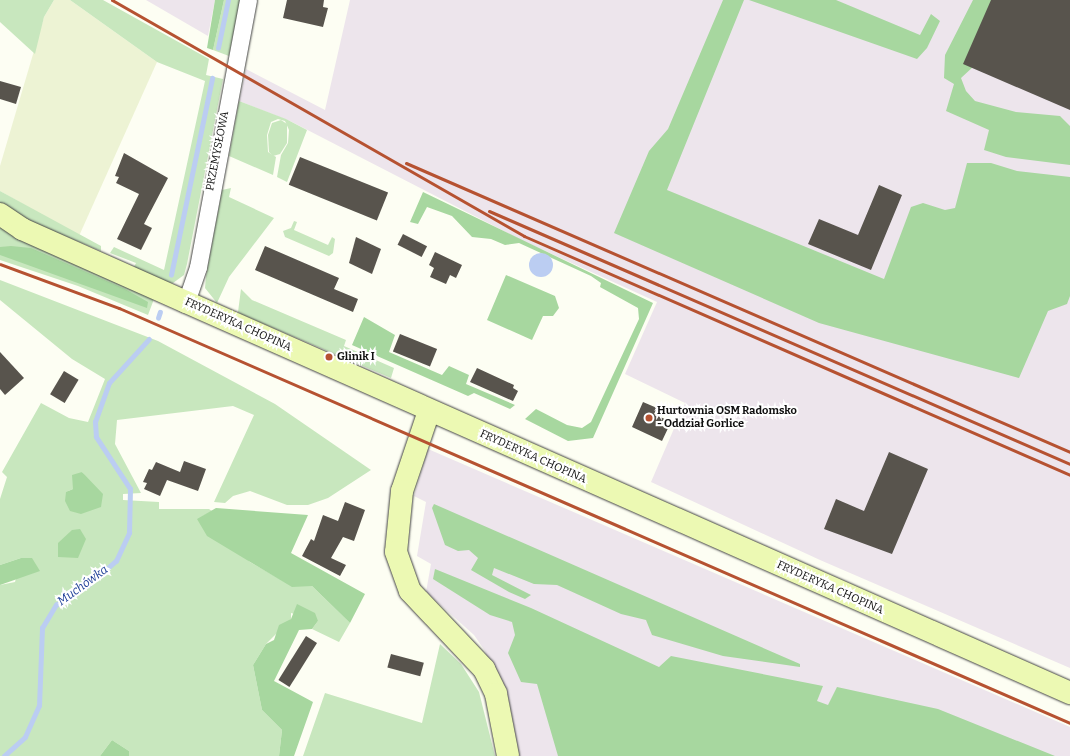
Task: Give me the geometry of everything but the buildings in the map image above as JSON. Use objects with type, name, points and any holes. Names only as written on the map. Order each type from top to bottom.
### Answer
[{"type":"street","name":"PRZEMYSŁOWA","points":[[186,302],[198,267],[248,0]]},
{"type":"street","name":"FRYDERYKA CHOPINA","points":[[0,214],[22,229],[430,412],[1070,694]]},
{"type":"street","points":[[430,412],[402,491],[396,552],[410,591],[484,669],[496,694],[508,756]]},
{"type":"shaded area","points":[[146,0],[215,0],[208,36]]},
{"type":"shaded area","points":[[350,0],[1070,0],[1070,668],[820,560],[651,482],[685,403],[625,374],[657,302],[519,239],[290,121],[239,101],[246,69],[325,110]]},
{"type":"shaded area","points":[[428,449],[1070,727],[1070,756],[518,756],[485,651],[474,635],[426,592],[431,564],[417,556],[426,502],[414,496]]},
{"type":"green space","points":[[0,0],[54,0],[44,17],[35,54],[0,22]]},
{"type":"green space","points":[[54,0],[70,0],[157,62],[79,236],[0,191],[0,166],[44,17]]},
{"type":"green space","points":[[70,0],[103,0],[209,59],[206,75],[223,79],[187,264],[184,275],[173,283],[164,282],[134,267],[136,263],[110,253],[114,247],[164,270],[205,81],[157,62]]},
{"type":"green space","points":[[215,0],[224,0],[213,50],[207,48]]},
{"type":"green space","points":[[224,0],[240,0],[229,56],[213,50]]},
{"type":"green space","points":[[723,0],[744,0],[667,190],[884,279],[911,207],[923,203],[945,210],[955,208],[967,163],[991,163],[1017,171],[1070,177],[1070,296],[1067,304],[1048,311],[1019,378],[819,323],[614,233],[649,151],[668,129]]},
{"type":"green space","points":[[749,0],[836,0],[920,35],[931,14],[940,21],[927,48],[917,59]]},
{"type":"green space","points":[[973,0],[1019,0],[974,66],[961,78],[966,91],[975,101],[1016,112],[1060,116],[1070,126],[1070,165],[1006,157],[984,150],[989,130],[946,111],[954,84],[944,78],[945,55]]},
{"type":"green space","points":[[239,101],[286,119],[307,130],[287,182],[277,177],[281,155],[288,143],[289,130],[285,121],[278,119],[271,122],[267,135],[268,152],[276,157],[273,175],[229,156]]},
{"type":"green space","points":[[281,120],[287,124],[287,143],[280,154],[273,156],[269,152],[268,135],[272,123]]},
{"type":"green space","points":[[231,188],[229,197],[274,218],[229,277],[217,303],[205,288],[206,276],[222,190]]},
{"type":"green space","points":[[0,191],[101,246],[101,251],[31,222],[0,204]]},
{"type":"green space","points":[[423,192],[653,303],[593,438],[568,441],[525,419],[536,409],[567,425],[582,428],[591,422],[639,319],[638,308],[600,287],[601,283],[591,276],[519,243],[505,245],[491,239],[472,237],[452,216],[427,207],[418,224],[410,222]]},
{"type":"green space","points":[[294,221],[297,222],[294,230],[328,245],[332,237],[335,239],[333,253],[329,256],[285,237],[283,231],[291,228]]},
{"type":"green space","points":[[0,227],[154,299],[148,315],[78,286],[0,260]]},
{"type":"green space","points":[[11,246],[31,248],[125,289],[148,302],[147,308],[0,255],[0,247]]},
{"type":"green space","points":[[506,275],[555,296],[559,308],[553,316],[543,316],[532,340],[487,320]]},
{"type":"green space","points":[[0,280],[158,341],[275,404],[371,470],[328,498],[308,505],[287,505],[250,491],[233,496],[225,503],[214,502],[254,415],[233,406],[117,420],[115,444],[141,493],[123,494],[123,500],[159,502],[159,509],[209,509],[212,511],[203,516],[250,562],[292,586],[312,586],[350,623],[339,642],[312,629],[318,621],[291,613],[291,619],[266,644],[253,665],[262,710],[282,730],[279,756],[129,756],[129,751],[112,740],[100,756],[0,756],[0,585],[15,582],[21,558],[0,565],[0,499],[7,477],[2,472],[41,403],[69,418],[88,422],[105,379],[72,359],[0,300]],"holes":[[[82,472],[92,485],[66,492],[73,489]]]},
{"type":"green space","points":[[241,289],[252,300],[346,340],[344,346],[394,368],[391,378],[243,315],[238,312]]},
{"type":"green space","points":[[364,317],[395,335],[389,352],[442,375],[449,366],[469,375],[466,384],[515,405],[510,409],[474,393],[468,396],[352,345]]},
{"type":"green space","points":[[82,472],[103,494],[101,507],[81,514],[70,511],[65,501],[66,492],[73,489],[72,475]]},
{"type":"green space","points":[[434,504],[800,664],[800,667],[723,656],[652,635],[646,620],[621,614],[557,585],[534,584],[494,568],[492,575],[531,595],[525,599],[509,592],[471,570],[478,558],[469,550],[458,551],[445,545],[432,508]]},
{"type":"green space","points":[[216,508],[308,515],[291,553],[365,594],[350,623],[312,586],[292,587],[207,536],[197,519]]},
{"type":"green space","points":[[80,529],[86,539],[78,558],[58,557],[58,543],[72,530]]},
{"type":"green space","points":[[21,558],[32,558],[40,571],[0,585],[0,565]]},
{"type":"green space","points":[[435,569],[531,608],[659,667],[671,656],[823,686],[817,701],[828,705],[837,687],[938,709],[1055,756],[558,756],[537,684],[521,682],[508,653],[515,635],[512,622],[490,615],[433,579]]},
{"type":"green space","points":[[297,604],[315,613],[318,621],[312,629],[299,630],[274,681],[313,702],[294,756],[279,756],[282,730],[262,710],[253,665],[266,644],[274,640],[279,625],[291,619]]},
{"type":"green space","points":[[440,644],[461,664],[479,692],[495,756],[303,756],[325,693],[422,723]]},
{"type":"green space","points":[[112,740],[129,751],[129,756],[100,756]]},
{"type":"water","points":[[541,253],[549,257],[553,265],[549,273],[541,277],[533,273],[529,265],[533,257]]},
{"type":"waterway","points":[[218,48],[228,0]]},
{"type":"waterway","points":[[171,275],[212,78]]},
{"type":"waterway","points":[[158,318],[160,312]]},
{"type":"waterway","name":"Muchówka","points":[[4,756],[25,737],[39,706],[42,628],[56,605],[88,585],[116,561],[129,533],[130,489],[96,437],[95,422],[109,383],[149,339]]},
{"type":"railway","points":[[112,0],[524,236],[1070,475]]},
{"type":"railway","points":[[406,163],[1070,452]]},
{"type":"railway","points":[[489,211],[1070,464]]},
{"type":"railway","points":[[0,264],[119,308],[1070,723]]},
{"type":"place","name":"Glinik I","points":[[329,357]]},
{"type":"place","name":"Hurtownia OSM Radomsko - Oddział Gorlice","points":[[649,418]]}]
